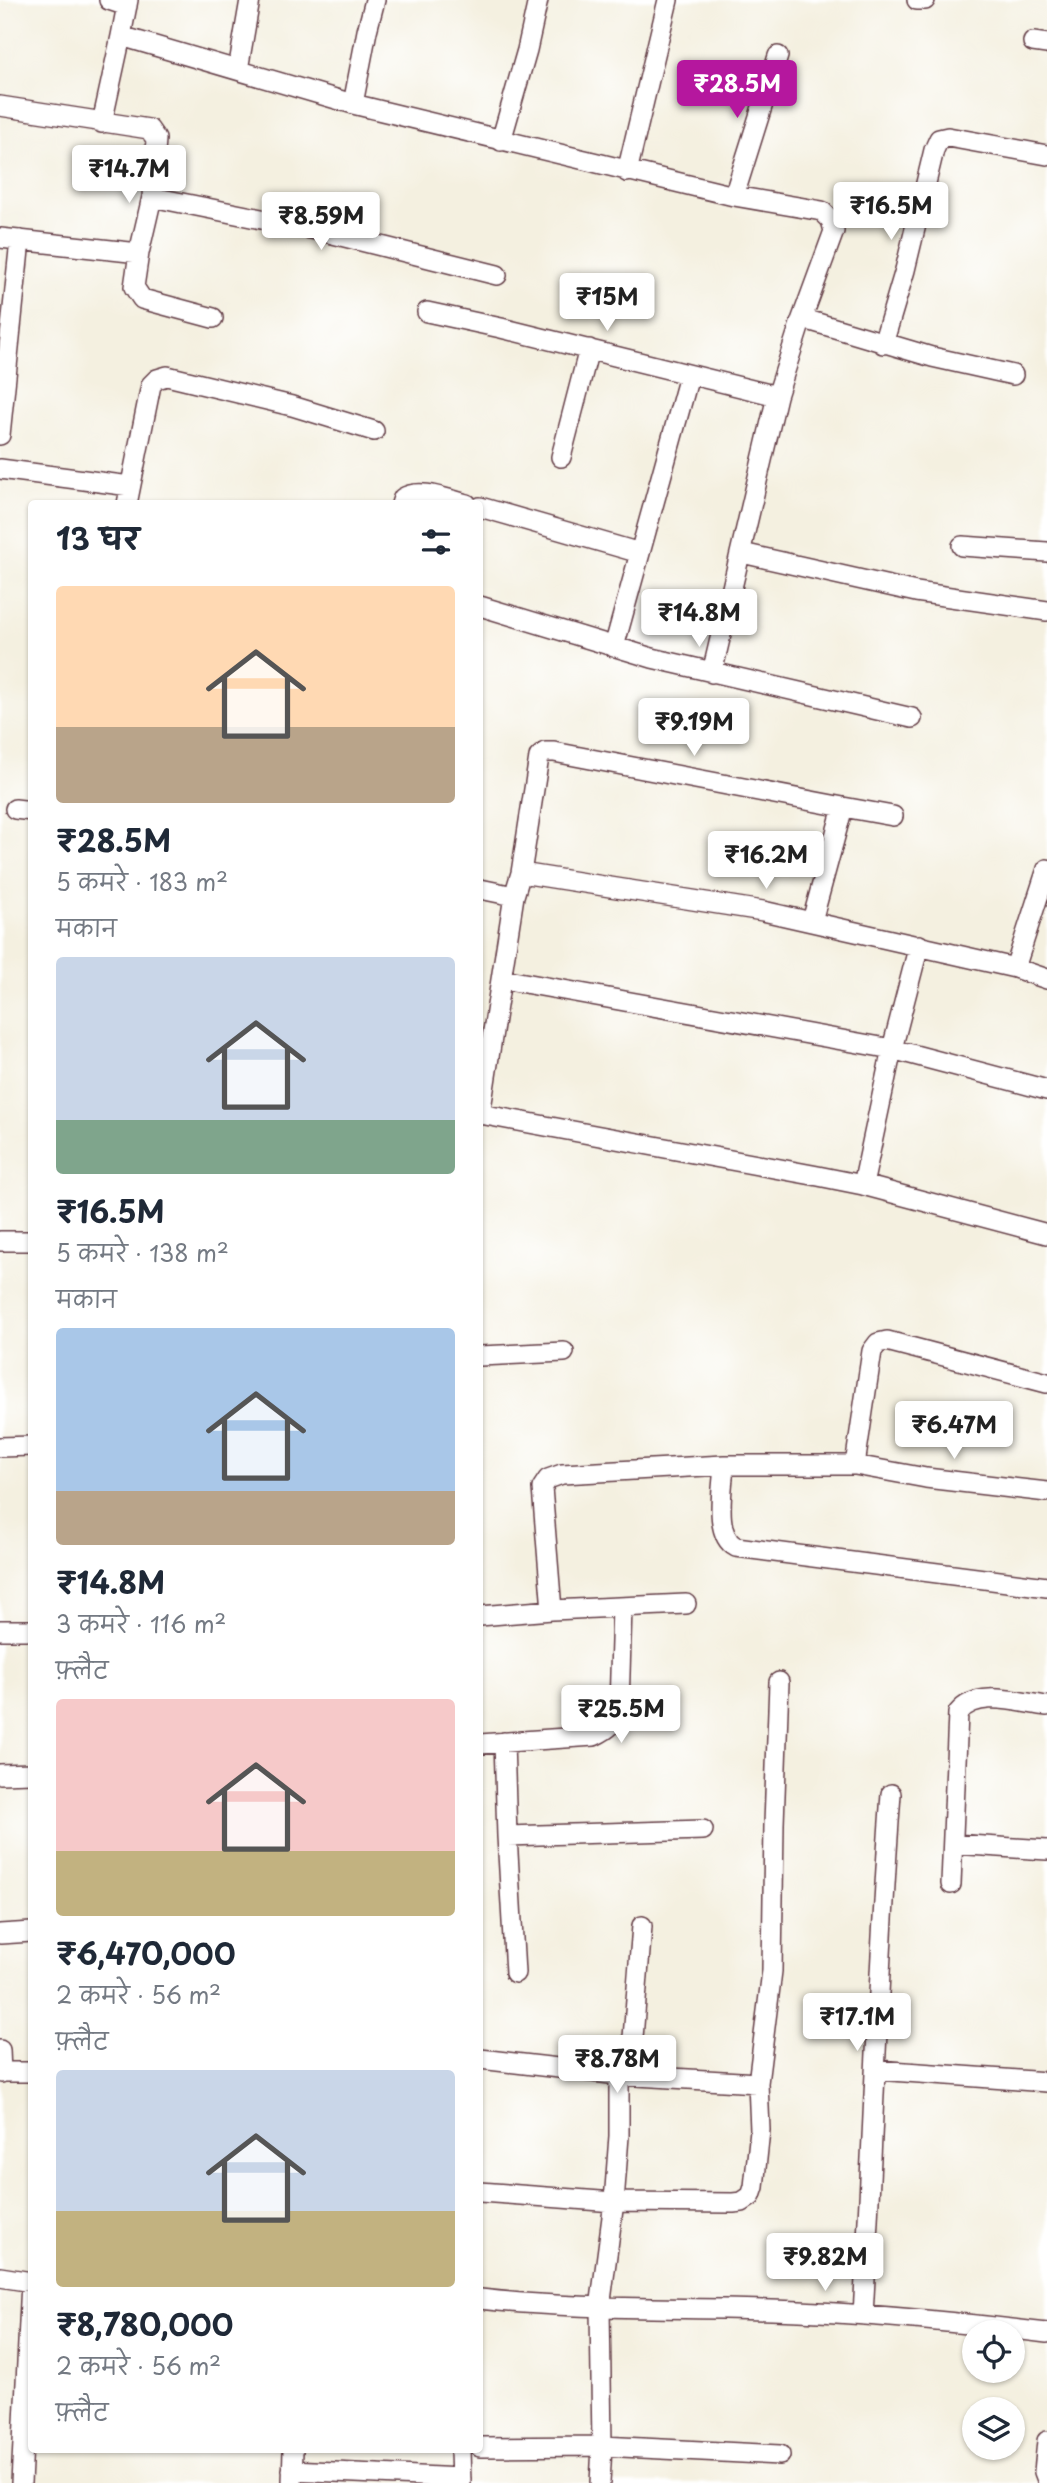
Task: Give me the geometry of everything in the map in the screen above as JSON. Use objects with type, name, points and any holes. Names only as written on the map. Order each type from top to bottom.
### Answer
[{"type":"street","points":[[237,70],[250,0]]},
{"type":"street","points":[[354,104],[367,31],[376,0]]},
{"type":"street","points":[[501,141],[538,0]]},
{"type":"street","points":[[627,172],[668,0]]},
{"type":"street","points":[[917,0],[925,0]]},
{"type":"street","points":[[102,122],[121,36],[121,2]]},
{"type":"street","points":[[121,36],[354,104],[734,197],[822,211],[831,220],[834,231],[801,321],[778,396],[712,673]]},
{"type":"street","points":[[734,197],[778,56]]},
{"type":"street","points":[[0,106],[149,129],[156,139],[152,197],[134,287],[142,299],[214,318]]},
{"type":"street","points":[[883,344],[939,139],[948,137],[1047,155]]},
{"type":"street","points":[[152,197],[321,231],[497,275]]},
{"type":"street","points":[[0,237],[139,253]]},
{"type":"street","points":[[0,435],[20,240]]},
{"type":"street","points":[[427,312],[778,396]]},
{"type":"street","points":[[801,321],[811,321],[932,357],[1013,375]]},
{"type":"street","points":[[561,457],[589,349]]},
{"type":"street","points":[[0,469],[128,495],[151,385],[157,379],[167,376],[292,406],[374,431]]},
{"type":"street","points":[[614,647],[689,376]]},
{"type":"street","points":[[402,500],[415,494],[451,500]]},
{"type":"street","points":[[483,508],[640,553]]},
{"type":"street","points":[[962,545],[1047,552]]},
{"type":"street","points":[[742,553],[916,592],[1047,611]]},
{"type":"street","points":[[483,607],[614,647],[712,673],[912,718]]},
{"type":"street","points":[[483,1096],[539,757],[545,752],[893,816]]},
{"type":"street","points":[[812,921],[843,807]]},
{"type":"street","points":[[1015,968],[1047,869]]},
{"type":"street","points":[[521,873],[763,911],[919,945],[1015,968],[1047,979]]},
{"type":"street","points":[[483,890],[514,896]]},
{"type":"street","points":[[863,1185],[892,1048],[919,945]]},
{"type":"street","points":[[502,979],[892,1048],[1047,1090]]},
{"type":"street","points":[[483,1115],[863,1185],[1047,1234]]},
{"type":"street","points":[[0,1241],[28,1241]]},
{"type":"street","points":[[855,1465],[872,1351],[878,1343],[887,1341],[1047,1383]]},
{"type":"street","points":[[483,1356],[564,1352]]},
{"type":"street","points":[[0,1447],[28,1446]]},
{"type":"street","points":[[724,1465],[722,1525],[729,1543],[736,1547],[1047,1587]]},
{"type":"street","points":[[552,1610],[542,1488],[548,1479],[562,1474],[724,1465],[855,1465],[926,1478],[1047,1492]]},
{"type":"street","points":[[483,1616],[686,1604]]},
{"type":"street","points":[[483,1744],[594,1736],[607,1730],[617,1720],[622,1607]]},
{"type":"street","points":[[0,1630],[28,1630]]},
{"type":"street","points":[[483,2192],[614,2202],[733,2203],[742,2202],[751,2196],[760,2130],[758,2082],[772,1971],[779,1682]]},
{"type":"street","points":[[951,1884],[958,1713],[964,1705],[985,1698],[1047,1706]]},
{"type":"street","points":[[504,1742],[515,1973]]},
{"type":"street","points":[[0,1774],[28,1773]]},
{"type":"street","points":[[863,2315],[877,2070],[882,1921],[891,1794]]},
{"type":"street","points":[[507,1836],[703,1830]]},
{"type":"street","points":[[953,1844],[1047,1850]]},
{"type":"street","points":[[600,2483],[600,2308],[614,2202],[642,1926]]},
{"type":"street","points":[[0,1934],[28,1932]]},
{"type":"street","points":[[0,2050],[1,2073],[28,2072]]},
{"type":"street","points":[[483,2059],[625,2075],[758,2082]]},
{"type":"street","points":[[877,2070],[1047,2082]]},
{"type":"street","points":[[0,2277],[28,2282]]},
{"type":"street","points":[[483,2299],[600,2308],[772,2310],[863,2315],[1047,2333]]},
{"type":"street","points":[[21,2483],[27,2445],[28,2404]]},
{"type":"street","points":[[1047,2441],[1044,2472],[1047,2480]]},
{"type":"street","points":[[483,2447],[602,2446],[780,2455]]},
{"type":"street","points":[[292,2468],[461,2480],[460,2453]]}]
